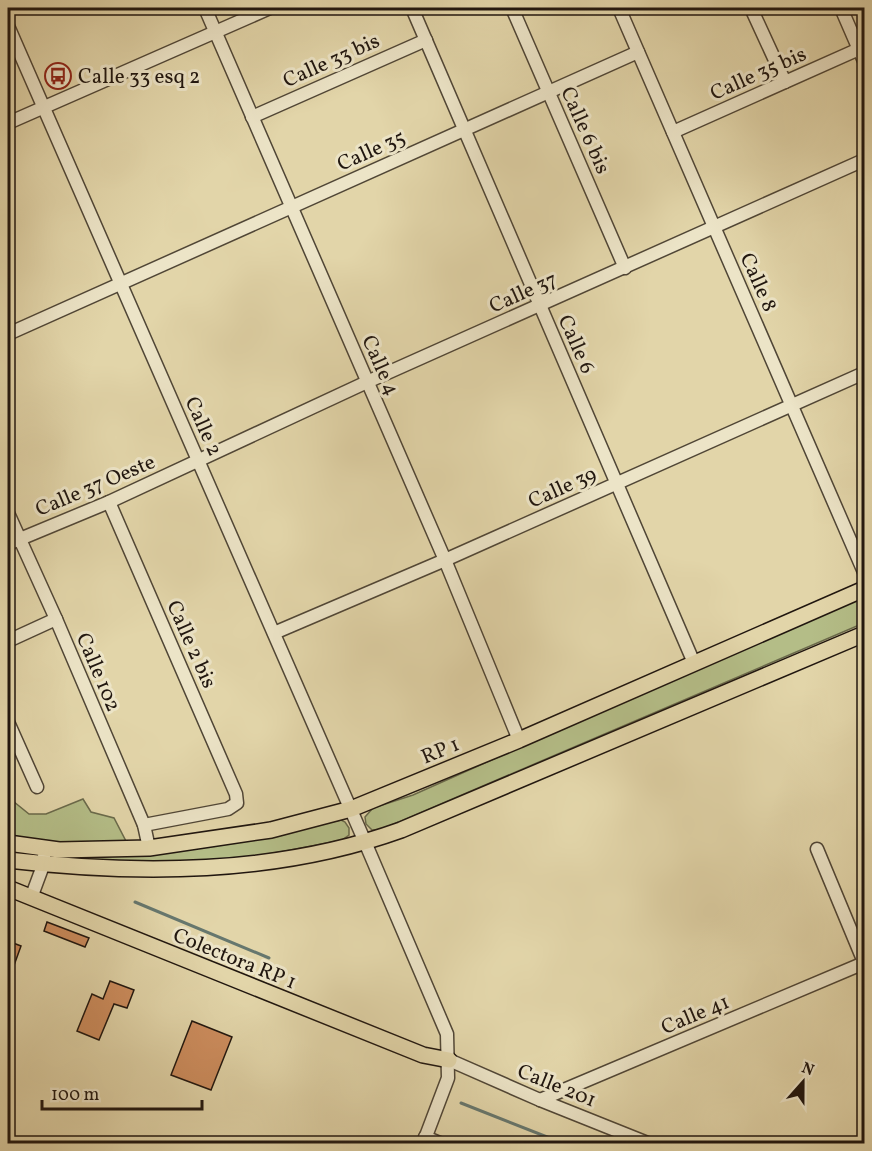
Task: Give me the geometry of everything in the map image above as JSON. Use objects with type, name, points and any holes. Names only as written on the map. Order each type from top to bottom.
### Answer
[{"type":"main road","name":"RP 1","points":[[8,860],[200,842],[271,830],[351,809],[519,740],[864,589]]},
{"type":"main road","name":"RP 1","points":[[8,841],[28,846],[44,856],[120,869],[203,868],[299,856],[365,842],[401,830],[864,634]]},
{"type":"main road","name":"Colectora RP 1","points":[[8,888],[423,1055],[449,1060]]},
{"type":"street","name":"Calle 4","points":[[205,8],[445,560],[519,740]]},
{"type":"street","points":[[8,123],[270,8]]},
{"type":"street","name":"Calle 6","points":[[412,8],[694,663]]},
{"type":"street","name":"Calle 6 bis","points":[[512,8],[625,268]]},
{"type":"street","name":"Calle 8","points":[[619,8],[864,572]]},
{"type":"street","points":[[751,8],[785,82]]},
{"type":"street","points":[[841,8],[862,55]]},
{"type":"street","name":"Calle 2","points":[[8,26],[351,809],[447,1034],[448,1078],[424,1140]]},
{"type":"street","name":"Calle 33 bis","points":[[252,117],[426,40]]},
{"type":"street","name":"Calle 35","points":[[8,334],[638,52]]},
{"type":"street","name":"Calle 35 bis","points":[[673,132],[785,82],[862,55]]},
{"type":"street","name":"Calle 37","points":[[198,461],[368,382],[540,307],[864,160]]},
{"type":"street","name":"Calle 39","points":[[274,633],[445,560],[864,373]]},
{"type":"street","name":"Calle 37 Oeste","points":[[13,541],[109,502],[198,461]]},
{"type":"street","name":"Calle 2 bis","points":[[109,502],[236,794],[237,803],[228,809],[144,825]]},
{"type":"street","name":"Calle 102","points":[[8,513],[13,541],[56,620],[144,825],[149,848]]},
{"type":"street","points":[[8,641],[56,620]]},
{"type":"street","points":[[8,722],[12,746],[37,787]]},
{"type":"street","points":[[817,849],[864,962]]},
{"type":"street","points":[[31,898],[44,856]]},
{"type":"street","name":"Calle 41","points":[[540,1100],[864,962]]},
{"type":"street","name":"Calle 201","points":[[449,1060],[540,1100],[650,1143]]},
{"type":"street","points":[[424,1140],[442,1143]]},
{"type":"green space","points":[[864,594],[864,623],[380,830],[372,830],[366,824],[365,817],[373,808],[413,795]]},
{"type":"green space","points":[[8,797],[29,814],[46,814],[83,799],[91,812],[114,818],[129,847],[52,843],[8,833]]},
{"type":"green space","points":[[341,820],[349,828],[349,835],[342,840],[219,861],[153,863],[104,861],[8,851],[8,845],[233,842]]},
{"type":"building","points":[[47,922],[89,938],[85,947],[44,931]]},
{"type":"building","points":[[8,941],[21,946],[8,982]]},
{"type":"building","points":[[110,981],[134,990],[127,1008],[114,1004],[99,1040],[77,1031],[92,994],[103,999]]},
{"type":"building","points":[[192,1021],[232,1037],[211,1090],[171,1075]]},
{"type":"waterway","points":[[135,902],[269,958]]},
{"type":"waterway","points":[[461,1103],[565,1144]]},
{"type":"place","name":"Calle 33 esq 2","points":[[58,76]]}]
